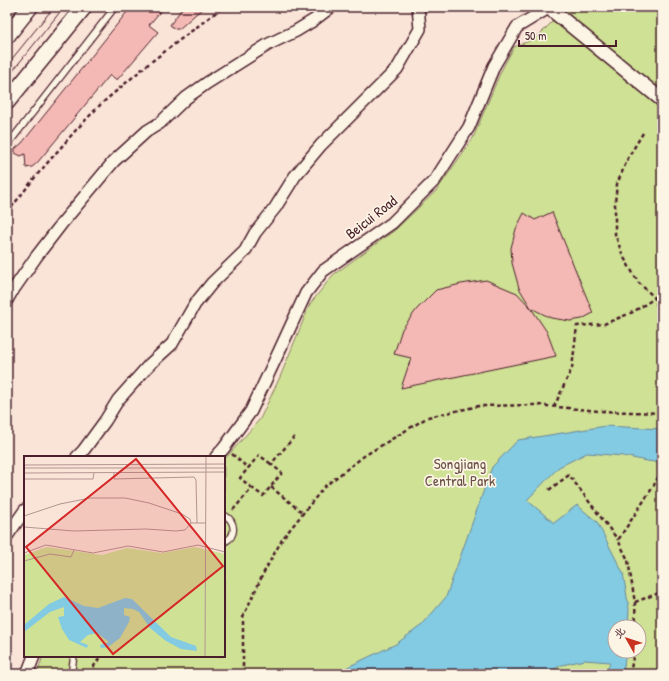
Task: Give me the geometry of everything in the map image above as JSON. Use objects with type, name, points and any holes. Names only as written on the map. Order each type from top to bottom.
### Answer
[{"type":"main road","points":[[7,36],[30,7]]},
{"type":"main road","points":[[7,102],[84,7]]},
{"type":"street","points":[[7,300],[36,257],[63,222],[114,161],[147,131],[160,123],[186,98],[207,83],[269,44],[296,31],[314,20],[331,7]]},
{"type":"street","points":[[79,456],[118,400],[150,364],[172,344],[195,304],[208,288],[245,251],[255,233],[276,208],[295,176],[321,145],[397,69],[420,29],[418,7]]},
{"type":"street","points":[[549,7],[662,100]]},
{"type":"street","name":"Beicui Road","points":[[217,456],[251,411],[306,293],[323,271],[392,223],[435,180],[469,127],[494,66],[517,27],[549,7]]},
{"type":"street","points":[[7,536],[24,511]]},
{"type":"street","points":[[27,674],[34,657]]},
{"type":"lane","points":[[7,142],[9,143],[116,7]]},
{"type":"lane","points":[[225,542],[233,534],[233,524],[226,516]]},
{"type":"lane","points":[[71,674],[74,657]]},
{"type":"path","points":[[7,213],[36,176],[101,104],[147,65],[223,7]]},
{"type":"path","points":[[643,133],[628,158],[617,184],[615,202],[615,234],[622,256],[638,282],[655,298],[662,302]]},
{"type":"path","points":[[662,254],[662,270]]},
{"type":"path","points":[[554,407],[572,368],[577,326],[604,324],[633,312],[655,298],[662,289]]},
{"type":"path","points":[[655,298],[662,324]]},
{"type":"path","points":[[243,674],[243,617],[264,572],[283,538],[325,486],[364,456],[428,417],[479,406],[537,405],[599,411],[662,413]]},
{"type":"path","points":[[271,464],[295,436]]},
{"type":"path","points":[[224,448],[248,468]]},
{"type":"path","points":[[259,455],[282,474],[263,496],[240,478],[248,468],[259,455]]},
{"type":"path","points":[[618,540],[662,471]]},
{"type":"path","points":[[548,490],[569,475],[618,540],[628,560],[635,603],[636,619]]},
{"type":"path","points":[[271,486],[303,513]]},
{"type":"path","points":[[226,516],[252,488]]},
{"type":"path","points":[[635,603],[662,591]]},
{"type":"path","points":[[91,674],[92,669],[100,657]]},
{"type":"path","points":[[629,674],[633,659]]},
{"type":"green space","name":"Songjiang Central Park","points":[[567,7],[662,7],[662,674],[37,674],[43,657],[225,657],[225,459],[260,419],[280,377],[310,304],[333,275],[395,230],[437,190],[473,138],[501,71],[514,47],[536,38]]},
{"type":"water","points":[[606,426],[662,429],[662,463],[623,456],[587,453],[559,467],[527,500],[554,523],[577,505],[597,522],[623,573],[629,609],[628,619],[607,619],[607,659],[625,659],[623,674],[606,674],[610,662],[585,660],[562,665],[545,674],[333,674],[396,644],[422,625],[446,597],[492,467],[518,440]]},
{"type":"building","points":[[131,7],[164,7],[149,25],[158,32],[117,80],[110,75],[37,163],[32,167],[26,168],[25,154],[21,156],[15,153],[15,149],[22,143]]},
{"type":"building","points":[[183,7],[206,7],[179,29],[175,29],[170,25]]},
{"type":"building","points":[[552,212],[593,313],[582,319],[570,321],[551,318],[531,308],[519,288],[512,263],[511,248],[516,229],[524,213],[535,220]]},
{"type":"building","points":[[486,280],[517,293],[531,308],[547,332],[556,356],[401,388],[411,358],[394,354],[402,329],[417,309],[436,290]]},
{"type":"tram line","points":[[7,65],[54,7]]},
{"type":"tram line","points":[[7,78],[64,7]]}]
